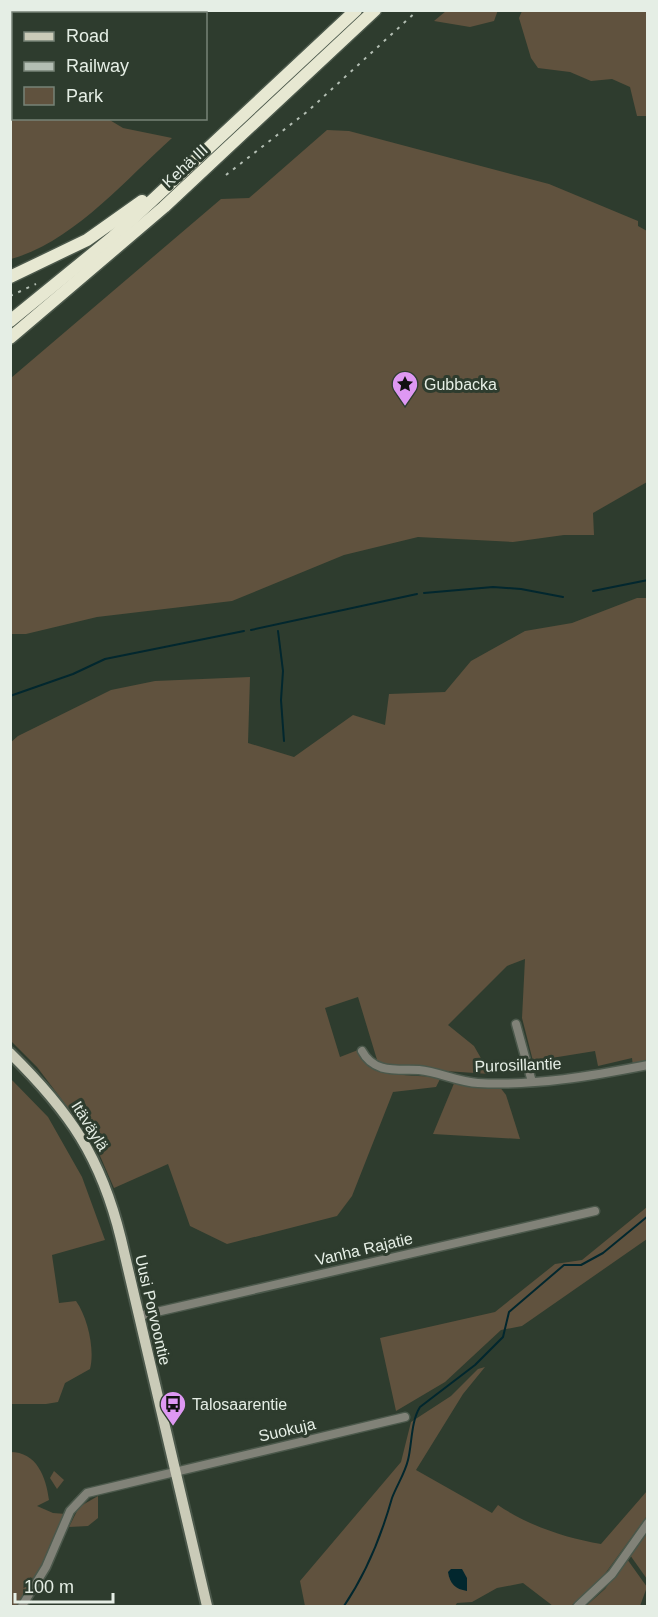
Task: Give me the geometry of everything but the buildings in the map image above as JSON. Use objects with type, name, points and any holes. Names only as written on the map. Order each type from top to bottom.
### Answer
[{"type":"highway","name":"Kehä III","points":[[202,155],[356,10]]},
{"type":"highway","name":"Kehä III","points":[[10,338],[164,207],[375,10]]},
{"type":"highway","points":[[10,277],[87,240],[151,194],[185,163],[202,155]]},
{"type":"highway","points":[[10,321],[113,237],[202,155]]},
{"type":"main road","name":"Itäväylä","points":[[10,1053],[53,1097],[80,1134],[98,1168],[118,1230]]},
{"type":"main road","name":"Uusi Porvoontie","points":[[118,1230],[207,1606]]},
{"type":"street","points":[[516,1024],[532,1082]]},
{"type":"street","name":"Purosillantie","points":[[362,1052],[367,1060],[384,1069],[421,1070],[476,1083],[532,1082],[648,1065]]},
{"type":"street","name":"Vanha Rajatie","points":[[139,1316],[595,1210]]},
{"type":"street","name":"Suokuja","points":[[176,1472],[405,1417]]},
{"type":"street","points":[[22,1606],[46,1567],[70,1511],[80,1498],[95,1490],[176,1472]]},
{"type":"street","points":[[578,1606],[612,1574],[648,1523]]},
{"type":"green space","points":[[498,10],[494,21],[470,27],[434,21],[446,11]]},
{"type":"green space","points":[[522,11],[647,11],[647,116],[637,116],[630,87],[612,79],[591,81],[570,72],[538,68],[531,58],[519,18]]},
{"type":"green space","points":[[11,82],[12,120],[110,120],[123,128],[172,138],[77,224],[34,251],[11,259]]},
{"type":"green space","points":[[327,130],[349,131],[549,184],[638,221],[638,226],[647,231],[647,482],[593,513],[594,535],[564,535],[513,542],[418,537],[344,555],[232,601],[97,617],[26,634],[11,634],[11,378],[221,199],[249,198]]},
{"type":"green space","points":[[637,598],[647,598],[647,1065],[633,1067],[632,1058],[598,1066],[595,1051],[533,1061],[522,1018],[525,959],[507,966],[448,1025],[474,1046],[490,1074],[385,1067],[378,1063],[358,997],[325,1008],[340,1057],[358,1050],[365,1059],[384,1071],[395,1074],[441,1077],[436,1087],[393,1092],[352,1196],[337,1216],[227,1244],[190,1226],[168,1164],[114,1188],[94,1142],[37,1067],[11,1041],[10,743],[18,736],[111,690],[155,681],[250,677],[248,743],[294,757],[353,715],[385,725],[389,694],[445,692],[471,661],[525,631],[572,623]]},
{"type":"green space","points":[[11,1079],[48,1117],[82,1177],[105,1240],[52,1255],[59,1303],[76,1301],[84,1316],[92,1353],[90,1369],[65,1383],[58,1402],[46,1404],[11,1404]]},
{"type":"green space","points":[[455,1081],[499,1086],[506,1095],[520,1139],[433,1134]]},
{"type":"green space","points":[[647,1207],[647,1239],[522,1326],[501,1330],[445,1382],[396,1411],[380,1338],[495,1312],[555,1264],[582,1260]]},
{"type":"green space","points":[[485,1367],[463,1394],[416,1470],[492,1513],[498,1505],[521,1519],[547,1530],[601,1544],[647,1491],[647,1516],[599,1582],[571,1606],[553,1606],[523,1583],[497,1588],[472,1602],[457,1603],[455,1606],[305,1606],[300,1581],[401,1462],[411,1422],[451,1396],[478,1369]]},
{"type":"green space","points":[[10,1452],[27,1456],[38,1467],[42,1475],[49,1500],[37,1506],[53,1513],[66,1514],[44,1564],[17,1606],[10,1606]]},
{"type":"green space","points":[[54,1471],[64,1480],[57,1489],[50,1478]]},
{"type":"green space","points":[[98,1496],[98,1518],[88,1526],[69,1527],[79,1507]]},
{"type":"green space","points":[[647,1530],[647,1579],[630,1555]]},
{"type":"green space","points":[[627,1559],[647,1587],[640,1606],[586,1606],[605,1589]]},
{"type":"water","points":[[451,1569],[462,1569],[467,1578],[467,1591],[459,1589],[452,1583],[448,1572]]},
{"type":"waterway","points":[[593,591],[648,580]]},
{"type":"waterway","points":[[424,593],[493,587],[521,589],[563,597]]},
{"type":"waterway","points":[[251,630],[417,594]]},
{"type":"waterway","points":[[10,696],[73,674],[105,659],[244,631]]},
{"type":"waterway","points":[[278,631],[283,671],[281,700],[284,741]]},
{"type":"waterway","points":[[344,1606],[366,1567],[407,1465],[413,1426],[420,1407],[475,1365],[503,1337],[509,1312],[564,1265],[581,1265],[603,1253],[648,1216]]},
{"type":"railway","points":[[226,175],[308,111],[418,10]]},
{"type":"railway","points":[[10,296],[36,284]]},
{"type":"place","name":"Gubbacka","points":[[405,407]]},
{"type":"place","name":"Talosaarentie","points":[[173,1427]]}]
